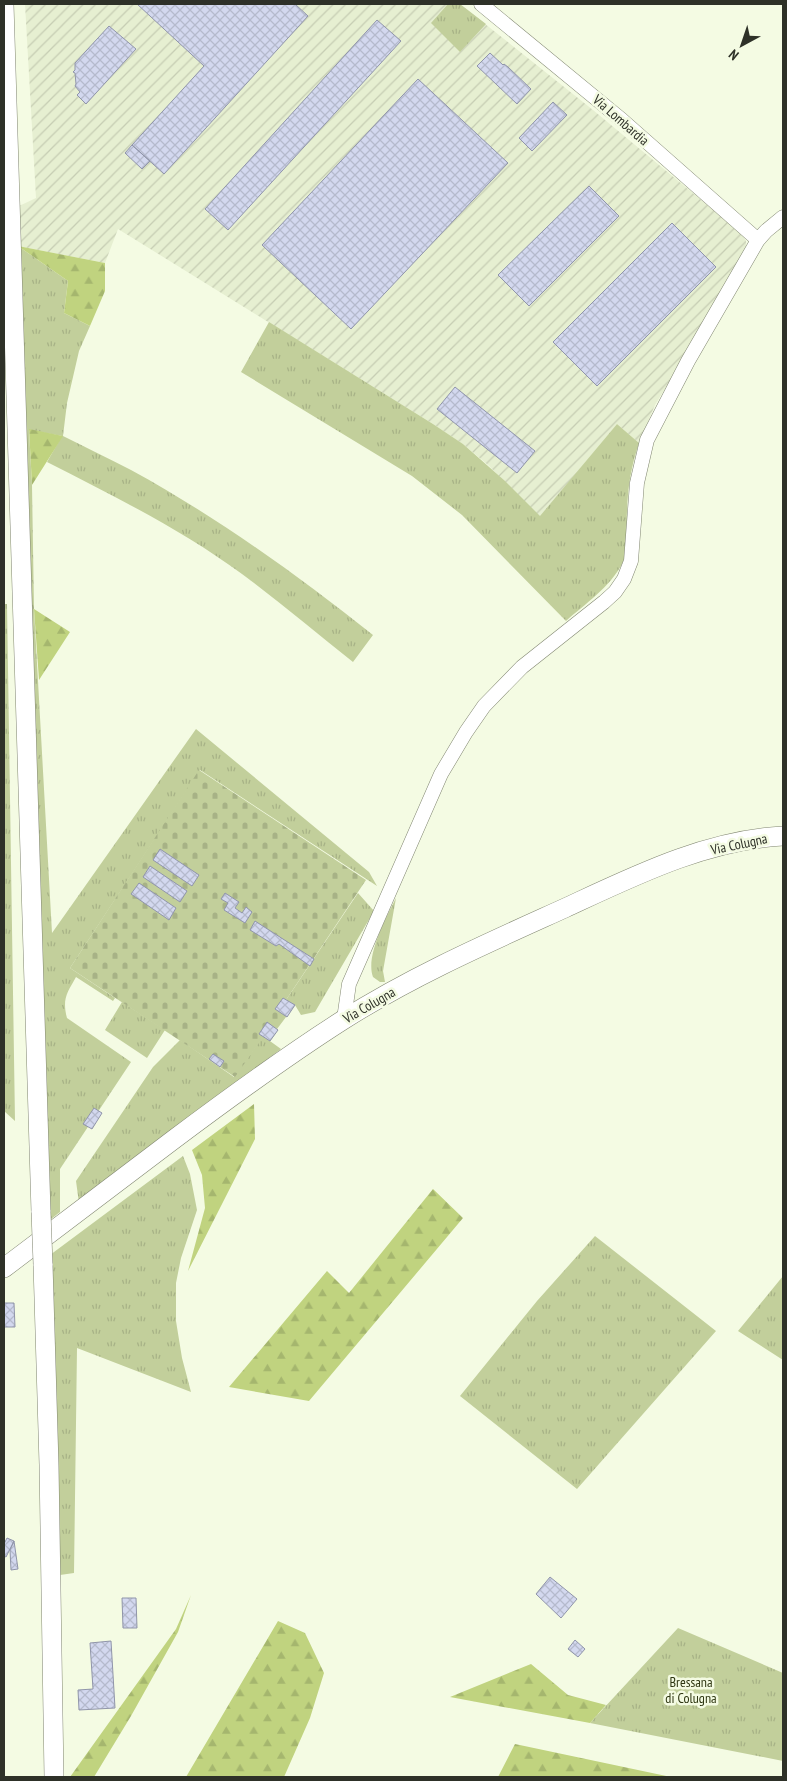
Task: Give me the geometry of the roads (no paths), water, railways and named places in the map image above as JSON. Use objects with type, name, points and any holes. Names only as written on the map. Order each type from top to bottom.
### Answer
[{"type":"main road","points":[[4,4],[49,1465],[54,1777]]},
{"type":"main road","name":"Via Colugna","points":[[4,1268],[210,1112],[344,1019],[434,968],[640,874],[711,849],[746,840],[783,836]]},
{"type":"street","name":"Via Lombardia","points":[[481,4],[622,120],[758,240]]},
{"type":"street","points":[[344,1019],[349,984],[441,774],[466,732],[484,706],[522,667],[604,602],[615,592],[624,579],[631,561],[638,483],[647,440],[688,361],[758,240],[783,217]]},
{"type":"park label","name":"Bressana di Colugna","points":[[691,1690]]}]
